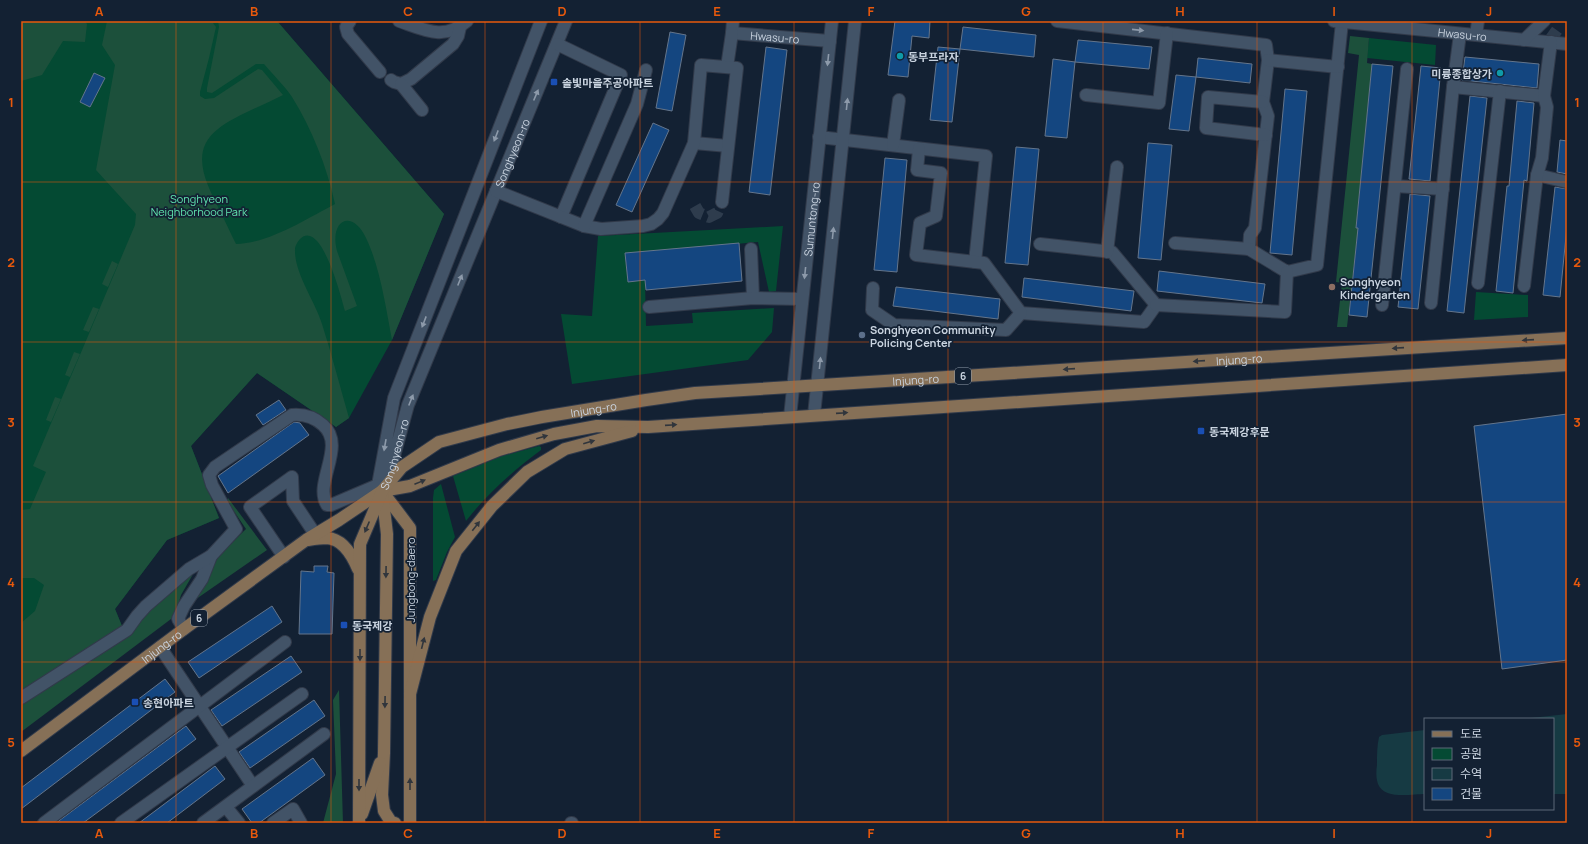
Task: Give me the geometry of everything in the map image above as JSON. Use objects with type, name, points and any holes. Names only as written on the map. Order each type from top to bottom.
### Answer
[{"type":"main road","name":"Injung-ro","points":[[21,751],[184,629],[311,537],[339,520],[380,488],[402,467],[439,442],[506,424],[695,393],[1567,338]]},
{"type":"main road","name":"Injung-ro","points":[[380,488],[410,486],[499,450],[554,434],[597,426],[648,426],[1567,365]]},
{"type":"main road","points":[[410,694],[430,617],[456,551],[492,506],[527,472],[565,449],[648,426]]},
{"type":"main road","points":[[359,822],[360,544],[380,488]]},
{"type":"main road","points":[[380,488],[387,534],[382,795],[384,811],[391,822],[395,823]]},
{"type":"main road","name":"Jungbong-daero","points":[[380,488],[410,528],[410,823]]},
{"type":"main road","points":[[311,537],[329,538],[344,546],[353,556],[360,574]]},
{"type":"main road","points":[[359,822],[384,753]]},
{"type":"street","points":[[350,21],[346,27],[348,34],[380,72]]},
{"type":"street","points":[[399,21],[432,32],[447,32],[464,24]]},
{"type":"street","name":"Songhyeon-ro","points":[[380,488],[394,398],[541,21]]},
{"type":"street","name":"Songhyeon-ro","points":[[380,488],[390,471],[408,405],[566,21]]},
{"type":"street","name":"Sumuntong-ro","points":[[790,417],[832,21]]},
{"type":"street","points":[[814,415],[855,21]]},
{"type":"street","points":[[1057,21],[1266,44],[1268,60],[1263,102],[1268,116],[1255,228],[1249,231],[1249,249]]},
{"type":"street","points":[[1476,35],[1478,21]]},
{"type":"street","points":[[1524,40],[1544,21]]},
{"type":"street","points":[[1175,243],[1249,249],[1287,272],[1317,265],[1338,67],[1338,22]]},
{"type":"street","name":"Hwasu-ro","points":[[1338,22],[1567,44]]},
{"type":"street","points":[[422,110],[396,82],[411,79],[453,44],[464,24]]},
{"type":"street","points":[[727,67],[732,27]]},
{"type":"street","name":"Hwasu-ro","points":[[732,27],[830,41]]},
{"type":"street","points":[[1086,95],[1159,103],[1167,33]]},
{"type":"street","points":[[1431,302],[1460,34]]},
{"type":"street","points":[[1524,286],[1538,175],[1542,158],[1547,107],[1544,96],[1551,42]]},
{"type":"street","points":[[557,44],[621,75],[561,217]]},
{"type":"street","points":[[1268,60],[1338,67]]},
{"type":"street","points":[[496,191],[584,226],[601,229],[651,224],[663,213],[694,143],[701,65],[737,68],[722,202]]},
{"type":"street","points":[[1382,306],[1407,69]]},
{"type":"street","points":[[584,226],[637,104],[646,70]]},
{"type":"street","points":[[1453,88],[1544,96]]},
{"type":"street","points":[[1478,283],[1500,91]]},
{"type":"street","points":[[1263,102],[1208,97],[1206,128],[1266,135]]},
{"type":"street","points":[[893,146],[899,100]]},
{"type":"street","points":[[819,137],[986,156],[974,262]]},
{"type":"street","points":[[694,143],[728,146]]},
{"type":"street","points":[[919,148],[917,170],[940,172],[936,216],[920,223],[916,255],[984,264],[1021,313],[1144,322],[1156,305]]},
{"type":"street","points":[[1107,252],[1118,167]]},
{"type":"street","points":[[1538,175],[1567,182]]},
{"type":"street","points":[[1395,186],[1443,189]]},
{"type":"street","points":[[1040,244],[1112,252],[1156,305],[1285,312],[1287,272]]},
{"type":"street","points":[[751,249],[754,298]]},
{"type":"street","points":[[873,288],[872,310],[894,325],[1006,330],[1021,313]]},
{"type":"street","points":[[650,307],[754,298],[802,299]]},
{"type":"street","points":[[21,698],[127,630],[136,616],[146,606],[189,569],[210,556],[236,529],[212,485],[209,475],[215,467],[292,415],[304,414],[318,420],[328,429],[331,441],[331,454],[323,491],[327,505],[331,505],[380,488]]},
{"type":"street","points":[[284,557],[250,507],[292,477],[293,501],[311,537]]},
{"type":"street","points":[[184,629],[178,619],[184,606],[202,579],[210,556]]},
{"type":"street","points":[[44,823],[285,642]]},
{"type":"street","points":[[160,647],[226,748],[253,786]]},
{"type":"street","points":[[121,823],[302,694]]},
{"type":"street","points":[[203,823],[324,734]]},
{"type":"street","points":[[226,807],[239,823]]},
{"type":"street","points":[[273,823],[293,809],[301,823]]},
{"type":"green space","name":"Songhyeon Neighborhood Park","points":[[21,21],[277,21],[444,214],[392,340],[349,418],[336,427],[257,373],[191,446],[219,518],[167,540],[115,609],[122,626],[21,689]]},
{"type":"green space","points":[[21,21],[85,21],[87,24],[85,42],[63,41],[42,75],[21,81]]},
{"type":"green space","name":"Songhyeon Neighborhood Park","points":[[107,21],[213,23],[216,27],[200,96],[205,99],[214,98],[258,69],[262,70],[283,95],[225,124],[209,138],[204,147],[202,157],[205,178],[236,244],[249,243],[275,235],[335,204],[328,176],[306,122],[292,97],[264,64],[256,64],[212,93],[207,92],[219,27],[218,21],[277,21],[444,214],[392,340],[379,275],[371,249],[360,229],[354,223],[349,221],[343,222],[339,225],[336,232],[335,240],[337,251],[357,306],[345,311],[330,263],[323,250],[316,240],[308,236],[299,240],[295,249],[298,268],[319,315],[349,418],[336,427],[257,373],[191,446],[219,518],[167,540],[115,609],[122,626],[25,689],[21,689],[21,623],[35,611],[44,585],[34,578],[21,578],[21,510],[30,509],[46,472],[33,466],[135,225],[136,214],[96,170],[115,65],[102,45]]},
{"type":"green space","points":[[1350,36],[1369,38],[1367,63],[1372,64],[1356,228],[1377,230],[1375,239],[1357,238],[1347,327],[1337,327],[1342,283],[1336,282],[1359,55],[1348,53]]},
{"type":"green space","points":[[1369,38],[1436,45],[1435,65],[1367,58]]},
{"type":"green space","points":[[783,226],[776,291],[769,292],[758,242],[625,254],[628,282],[645,280],[646,326],[693,323],[692,313],[774,308],[772,332],[748,360],[572,384],[561,314],[592,316],[598,236]]},
{"type":"green space","points":[[112,261],[118,264],[108,287],[102,284]]},
{"type":"green space","points":[[1476,292],[1528,295],[1528,317],[1474,320]]},
{"type":"green space","points":[[93,307],[99,309],[89,332],[83,330]]},
{"type":"green space","points":[[74,352],[80,354],[70,377],[65,375]]},
{"type":"green space","points":[[55,397],[61,399],[51,422],[46,420]]},
{"type":"green space","points":[[539,446],[541,447],[541,450],[501,483],[466,521],[453,476],[502,456]]},
{"type":"green space","points":[[441,484],[455,537],[447,552],[436,580],[433,581],[433,498],[434,490]]},
{"type":"green space","points":[[228,498],[267,550],[189,604],[212,562],[246,529],[227,501]]},
{"type":"green space","points":[[196,569],[181,595],[175,616],[21,732],[21,702],[139,620]]},
{"type":"green space","points":[[339,690],[343,823],[323,823],[336,774],[333,700]]},
{"type":"water","points":[[1567,714],[1567,794],[1554,794],[1554,718],[1530,718]]},
{"type":"water","points":[[1424,730],[1424,794],[1399,795],[1386,792],[1381,789],[1376,775],[1377,747],[1379,737],[1382,735]]},
{"type":"building","name":"동부프라자","points":[[895,21],[930,21],[929,38],[912,36],[908,77],[888,75]]},
{"type":"building","points":[[963,27],[1036,35],[1034,57],[960,49]]},
{"type":"building","points":[[670,32],[686,35],[672,111],[656,108]]},
{"type":"building","points":[[1078,40],[1152,47],[1149,69],[1075,62]]},
{"type":"building","points":[[766,47],[787,50],[770,195],[749,192]]},
{"type":"building","points":[[938,47],[960,49],[952,122],[930,120]]},
{"type":"building","name":"미륭종합상가","points":[[1465,57],[1539,64],[1537,88],[1462,80]]},
{"type":"building","points":[[1198,58],[1252,64],[1250,83],[1196,77]]},
{"type":"building","points":[[1053,59],[1075,62],[1067,138],[1045,136]]},
{"type":"building","points":[[1372,64],[1393,66],[1367,317],[1349,315]]},
{"type":"building","points":[[1421,66],[1441,68],[1430,181],[1409,179]]},
{"type":"building","points":[[94,73],[105,78],[90,107],[80,102]]},
{"type":"building","points":[[1176,75],[1196,77],[1189,131],[1169,129]]},
{"type":"building","points":[[1285,89],[1307,91],[1292,255],[1270,253]]},
{"type":"building","points":[[1470,96],[1487,98],[1464,313],[1447,311]]},
{"type":"building","points":[[1517,101],[1534,103],[1527,181],[1524,180],[1513,293],[1496,291],[1507,186],[1509,186]]},
{"type":"building","points":[[653,123],[669,130],[632,212],[616,205]]},
{"type":"building","points":[[1560,140],[1567,141],[1567,174],[1557,172]]},
{"type":"building","points":[[1148,143],[1172,145],[1161,260],[1138,258]]},
{"type":"building","points":[[1016,147],[1039,149],[1028,265],[1005,263]]},
{"type":"building","points":[[885,158],[907,160],[897,272],[874,270]]},
{"type":"building","points":[[1555,187],[1567,189],[1567,226],[1560,297],[1543,295]]},
{"type":"building","points":[[1410,194],[1430,196],[1418,309],[1398,307]]},
{"type":"building","points":[[739,243],[742,281],[646,290],[645,280],[628,282],[625,253]]},
{"type":"building","points":[[1159,271],[1265,284],[1262,303],[1157,291]]},
{"type":"building","points":[[1024,278],[1134,291],[1131,311],[1022,297]]},
{"type":"building","points":[[896,287],[1000,299],[998,319],[893,306]]},
{"type":"building","points":[[279,400],[286,410],[263,425],[256,415]]},
{"type":"building","points":[[1567,414],[1567,660],[1502,669],[1474,426]]},
{"type":"building","points":[[294,422],[300,423],[309,435],[228,493],[218,476]]},
{"type":"building","points":[[314,566],[328,566],[327,572],[334,573],[332,634],[299,634],[301,571],[314,572]]},
{"type":"building","points":[[272,606],[282,622],[199,678],[188,662]]},
{"type":"building","points":[[291,656],[302,672],[222,726],[211,710]]},
{"type":"building","points":[[165,679],[175,692],[21,809],[21,788]]},
{"type":"building","points":[[314,700],[325,716],[250,768],[239,752]]},
{"type":"building","points":[[186,726],[196,739],[125,792],[83,823],[56,823]]},
{"type":"building","points":[[313,758],[325,775],[259,823],[252,823],[242,809]]},
{"type":"building","points":[[215,766],[225,779],[167,823],[139,823]]},
{"type":"tunnel","points":[[1534,21],[1567,45]]},
{"type":"tunnel","points":[[695,206],[699,213],[709,217],[717,213],[722,202]]},
{"type":"place","name":"동부프라자","points":[[900,56]]},
{"type":"place","name":"미륭종합상가","points":[[1500,73]]},
{"type":"place","name":"솔빛마을주공아파트","points":[[554,82]]},
{"type":"place","name":"Songhyeon Kindergarten","points":[[1332,287]]},
{"type":"place","name":"Songhyeon Community Policing Center","points":[[862,335]]},
{"type":"place","name":"동국제강후문","points":[[1201,431]]},
{"type":"place","name":"동국제강","points":[[344,625]]},
{"type":"place","name":"송현아파트","points":[[135,702]]}]
